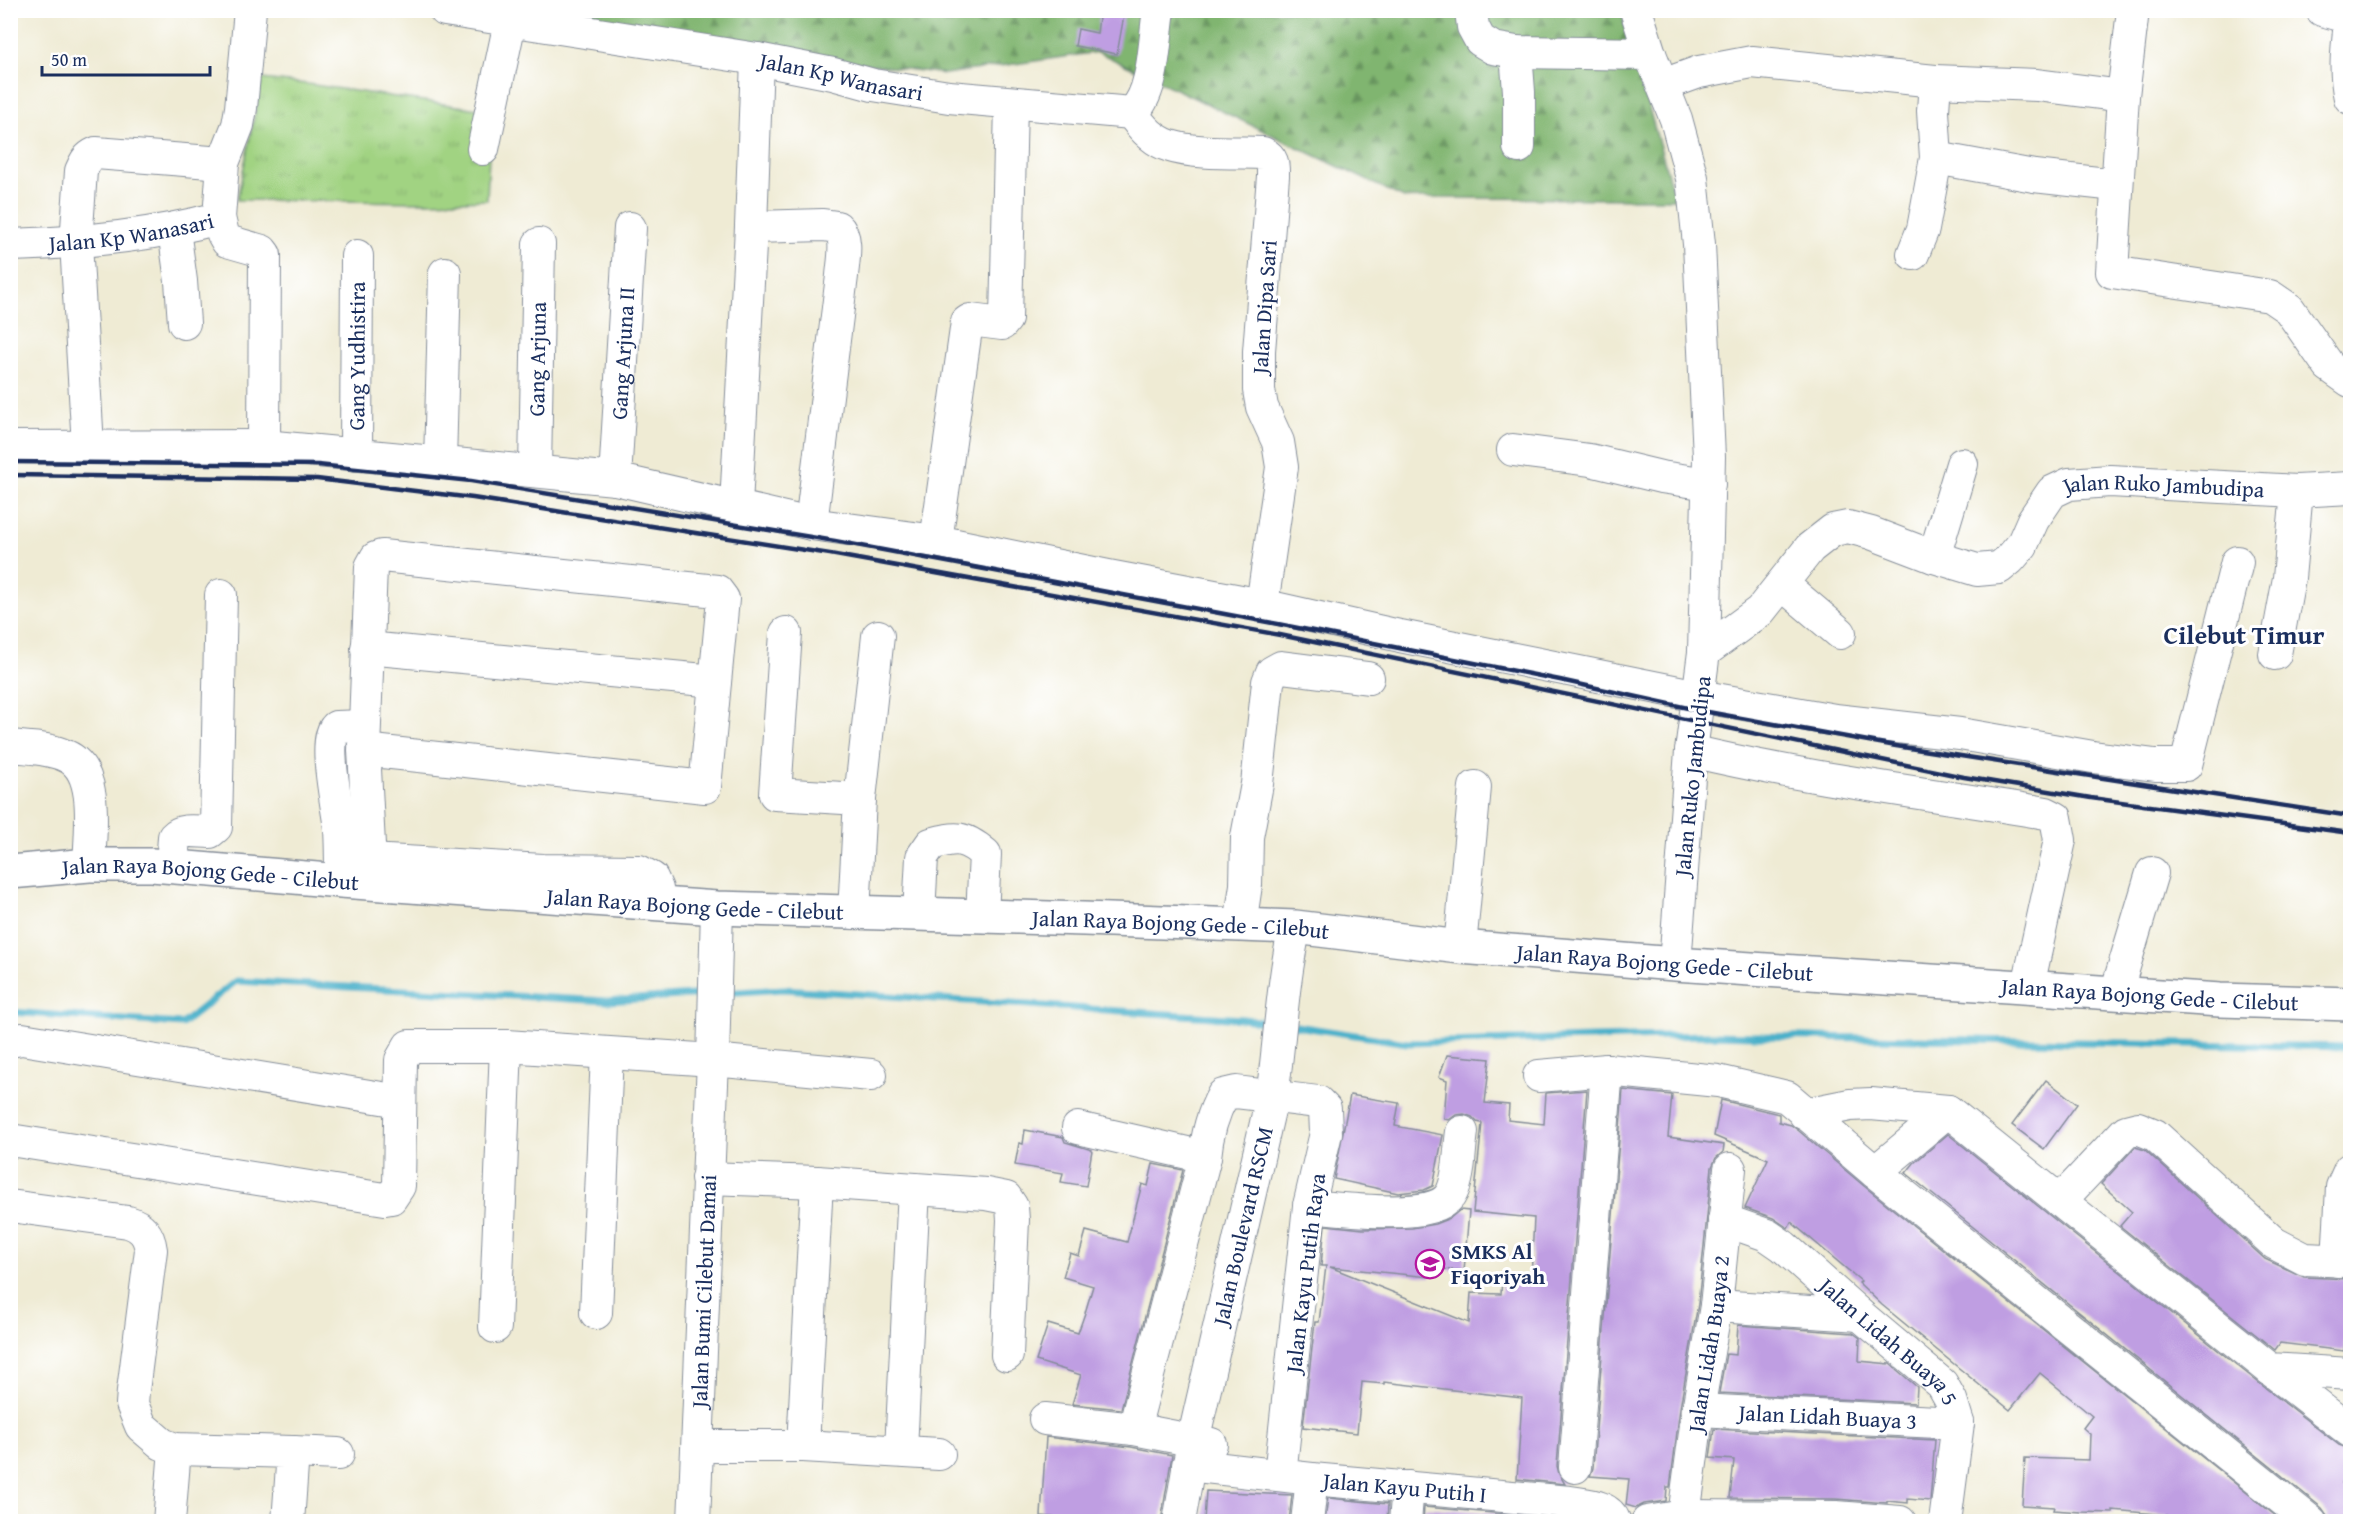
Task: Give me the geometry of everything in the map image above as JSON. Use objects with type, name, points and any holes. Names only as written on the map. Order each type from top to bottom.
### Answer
[{"type":"main road","name":"Jalan Raya Bojong Gede - Cilebut","points":[[10,872],[89,865],[456,877],[541,883],[658,904],[717,908],[1303,928],[1460,947],[1675,963],[2220,1000],[2350,1004]]},
{"type":"street","name":"Jalan Kp Wanasari","points":[[10,246],[76,243],[174,230],[219,218],[223,163],[238,124],[241,108],[250,10]]},
{"type":"street","name":"Jalan Kp Wanasari","points":[[445,10],[757,59],[833,74],[873,85],[950,97],[1132,113]]},
{"type":"street","points":[[1132,113],[1139,107],[1148,88],[1159,10]]},
{"type":"street","points":[[1471,10],[1473,27],[1480,40],[1493,48],[1516,52],[1650,54]]},
{"type":"street","points":[[1636,10],[1690,169],[1696,208],[1709,484],[1704,652]]},
{"type":"street","points":[[2133,10],[2123,96],[2112,272],[2270,296],[2289,309],[2329,366],[2350,381]]},
{"type":"street","points":[[2322,10],[2350,20],[2346,55],[2346,80],[2350,98]]},
{"type":"street","points":[[483,149],[510,22]]},
{"type":"street","points":[[1516,52],[1519,147]]},
{"type":"street","points":[[736,505],[751,227],[757,59]]},
{"type":"street","points":[[1663,85],[1700,72],[1752,62],[1935,81],[2007,82],[2123,96]]},
{"type":"street","points":[[1913,254],[1923,229],[1936,158],[1933,111],[1935,81]]},
{"type":"street","points":[[936,541],[967,322],[970,320],[1002,324],[1006,320],[1011,104]]},
{"type":"street","name":"Jalan Dipa Sari","points":[[1132,113],[1140,125],[1154,137],[1170,146],[1263,153],[1272,161],[1273,176],[1259,351],[1259,390],[1262,407],[1278,442],[1282,467],[1262,605]]},
{"type":"street","points":[[88,446],[76,243],[81,171],[90,156],[102,153],[223,163]]},
{"type":"street","points":[[1936,158],[2034,176],[2116,185]]},
{"type":"street","points":[[219,218],[223,234],[230,243],[262,251],[265,255],[264,446]]},
{"type":"street","points":[[751,227],[823,225],[837,227],[842,234],[844,253],[842,276],[811,524]]},
{"type":"street","name":"Gang Arjuna II","points":[[615,479],[630,228]]},
{"type":"street","points":[[174,230],[182,281],[184,323]]},
{"type":"street","name":"Gang Arjuna","points":[[535,471],[539,244]]},
{"type":"street","name":"Gang Yudhistira","points":[[356,455],[357,256]]},
{"type":"street","points":[[440,463],[446,273]]},
{"type":"street","points":[[10,447],[264,446],[615,479],[811,524],[936,541],[1262,605],[1400,636],[1698,696],[1834,720],[1960,734],[2093,757],[2156,765],[2186,765],[2237,562]]},
{"type":"street","points":[[1513,450],[1590,460],[1661,477],[1709,484]]},
{"type":"street","points":[[1935,557],[1962,464]]},
{"type":"street","name":"Jalan Ruko Jambudipa","points":[[1675,963],[1691,751],[1704,652],[1760,611],[1797,563],[1821,538],[1833,530],[1848,527],[1977,570],[1999,568],[2022,545],[2033,520],[2052,492],[2069,484],[2110,481],[2297,491],[2350,488]]},
{"type":"street","points":[[2275,654],[2289,578],[2297,491]]},
{"type":"street","points":[[361,875],[340,830],[331,736],[336,727],[364,738],[705,787],[723,599],[717,591],[382,556],[373,561],[371,567],[364,738]]},
{"type":"street","points":[[1782,584],[1840,633]]},
{"type":"street","points":[[172,866],[176,834],[210,832],[216,827],[221,595]]},
{"type":"street","points":[[786,633],[775,794],[860,800]]},
{"type":"street","points":[[854,913],[860,800],[878,636]]},
{"type":"street","points":[[367,648],[715,681]]},
{"type":"street","points":[[1240,926],[1246,885],[1247,837],[1257,784],[1268,682],[1272,672],[1281,667],[1368,678]]},
{"type":"street","points":[[10,746],[66,755],[80,764],[86,774],[89,789],[89,865]]},
{"type":"street","points":[[1691,751],[1794,773],[2046,813],[2056,818],[2060,840],[2028,986]]},
{"type":"street","points":[[1460,947],[1475,787]]},
{"type":"street","points":[[919,915],[922,857],[932,844],[951,839],[970,841],[985,854],[982,916]]},
{"type":"street","points":[[2116,993],[2152,873]]},
{"type":"street","name":"Jalan Bumi Cilebut Damai","points":[[694,1521],[699,1446],[717,908]]},
{"type":"street","name":"Jalan Boulevard RSCM","points":[[1179,1521],[1200,1454],[1281,1098],[1294,973],[1303,928]]},
{"type":"street","points":[[10,1041],[22,1040],[400,1101]]},
{"type":"street","points":[[10,1140],[385,1199],[391,1198],[399,1186],[401,1060],[409,1046],[506,1046],[607,1053],[713,1047],[871,1075]]},
{"type":"street","points":[[495,1327],[506,1046]]},
{"type":"street","points":[[596,1313],[607,1053]]},
{"type":"street","points":[[1539,1076],[1606,1070],[1718,1080],[1788,1097],[1875,1172],[2311,1521]]},
{"type":"street","points":[[1575,1467],[1606,1070]]},
{"type":"street","name":"Jalan Kayu Putih Raya","points":[[1205,1157],[1207,1134],[1214,1112],[1223,1095],[1236,1092],[1318,1102],[1325,1109],[1326,1133],[1309,1206],[1280,1475]]},
{"type":"street","points":[[1805,1114],[1850,1105],[1871,1104],[1947,1111],[2350,1431]]},
{"type":"street","points":[[1875,1172],[1947,1111]]},
{"type":"street","points":[[1078,1128],[1205,1157],[1134,1430]]},
{"type":"street","points":[[2060,1201],[2126,1131],[2138,1128],[2156,1135],[2274,1243],[2306,1259],[2344,1261],[2342,1186],[2350,1169]]},
{"type":"street","points":[[1309,1206],[1388,1211],[1425,1210],[1444,1203],[1452,1194],[1456,1181],[1462,1132]]},
{"type":"street","name":"Jalan Lidah Buaya 2","points":[[1684,1516],[1698,1410],[1716,1306],[1730,1170]]},
{"type":"street","points":[[707,1178],[817,1182],[986,1194],[1006,1198],[1012,1207],[1007,1355]]},
{"type":"street","points":[[804,1446],[817,1182]]},
{"type":"street","points":[[901,1450],[914,1189]]},
{"type":"street","points":[[10,1206],[128,1221],[144,1231],[149,1239],[151,1250],[132,1404],[141,1426],[156,1439],[175,1449],[338,1454]]},
{"type":"street","name":"Jalan Lidah Buaya 5","points":[[1724,1220],[1767,1234],[1942,1384],[1951,1400],[1958,1423],[1945,1521]]},
{"type":"street","points":[[1716,1306],[1860,1315]]},
{"type":"street","points":[[2270,1369],[2350,1374]]},
{"type":"street","name":"Jalan Lidah Buaya 3","points":[[1698,1410],[1958,1423]]},
{"type":"street","name":"Jalan Kayu Putih I","points":[[1045,1419],[1134,1430],[1200,1454],[1280,1475],[1570,1502],[1602,1507],[1615,1521]]},
{"type":"street","points":[[699,1446],[804,1446],[939,1454]]},
{"type":"street","points":[[169,1521],[175,1449]]},
{"type":"street","points":[[288,1521],[294,1452]]},
{"type":"street","name":"Jalan Boulevard RSCM","points":[[1199,1521],[1200,1454]]},
{"type":"street","points":[[1307,1521],[1312,1479]]},
{"type":"street","points":[[1405,1521],[1408,1487]]},
{"type":"street","points":[[1647,1521],[1684,1516],[1900,1521]]},
{"type":"green space","points":[[486,11],[1621,11],[1675,199],[1404,198],[1098,52],[945,74],[613,32]]},
{"type":"green space","points":[[262,79],[491,111],[487,200],[429,202],[237,200]]},
{"type":"building","points":[[1100,10],[1125,10],[1117,54],[1075,46],[1078,29],[1097,33]]},
{"type":"building","points":[[1447,1055],[1490,1059],[1485,1103],[1509,1105],[1508,1120],[1544,1124],[1546,1093],[1587,1090],[1557,1466],[1565,1484],[1517,1479],[1522,1398],[1384,1382],[1384,1384],[1362,1382],[1357,1433],[1303,1427],[1315,1322],[1319,1322],[1326,1266],[1321,1266],[1325,1225],[1363,1229],[1412,1228],[1435,1224],[1450,1218],[1460,1210],[1469,1211],[1464,1271],[1431,1268],[1430,1277],[1330,1267],[1469,1323],[1471,1293],[1501,1294],[1502,1278],[1531,1279],[1534,1218],[1473,1212],[1482,1123],[1464,1114],[1456,1115],[1449,1120],[1444,1119],[1447,1080],[1439,1077]]},
{"type":"building","points":[[2046,1080],[2077,1104],[2044,1149],[2012,1125]]},
{"type":"building","points":[[1623,1090],[1672,1095],[1668,1137],[1724,1145],[1723,1152],[1716,1158],[1712,1167],[1698,1304],[1680,1408],[1670,1487],[1667,1487],[1666,1501],[1644,1504],[1636,1508],[1626,1505],[1629,1479],[1590,1476],[1593,1468]]},
{"type":"building","points":[[1350,1095],[1399,1103],[1395,1126],[1443,1135],[1433,1186],[1424,1190],[1398,1193],[1334,1179]]},
{"type":"building","points":[[1721,1100],[1779,1114],[1779,1122],[1791,1125],[1799,1131],[1864,1186],[2282,1521],[2166,1521],[2167,1515],[2113,1510],[2113,1513],[2081,1512],[2022,1505],[2025,1458],[2089,1460],[2090,1434],[2083,1428],[2092,1416],[2040,1373],[2010,1410],[1882,1305],[1859,1283],[1861,1281],[1791,1222],[1788,1228],[1773,1218],[1745,1208],[1768,1159],[1714,1136]]},
{"type":"building","points":[[1025,1130],[1063,1137],[1065,1142],[1092,1150],[1086,1186],[1061,1182],[1063,1173],[1015,1165],[1019,1143],[1023,1144]]},
{"type":"building","points":[[1948,1134],[2259,1383],[2339,1445],[2350,1449],[2350,1472],[2342,1483],[2350,1490],[2350,1521],[2329,1521],[2322,1508],[1906,1173],[1914,1163]]},
{"type":"building","points":[[2135,1147],[2145,1150],[2265,1259],[2304,1277],[2350,1279],[2350,1340],[2345,1340],[2344,1351],[2280,1343],[2275,1350],[2120,1226],[2132,1212],[2101,1184]]},
{"type":"building","points":[[1153,1164],[1183,1170],[1121,1409],[1072,1404],[1081,1375],[1036,1361],[1048,1324],[1078,1333],[1085,1313],[1093,1286],[1063,1277],[1070,1253],[1079,1256],[1086,1231],[1127,1242],[1142,1184],[1148,1186]]},
{"type":"building","points":[[1738,1325],[1853,1333],[1860,1338],[1859,1361],[1890,1364],[1917,1387],[1916,1403],[1719,1393],[1726,1354],[1736,1355]]},
{"type":"building","points":[[1714,1429],[1935,1440],[1930,1501],[1908,1499],[1908,1503],[1887,1501],[1887,1503],[1836,1499],[1730,1498],[1734,1460],[1710,1458]]},
{"type":"building","points":[[1046,1437],[1131,1447],[1172,1455],[1161,1521],[1091,1521],[1041,1516]]},
{"type":"building","points":[[1206,1491],[1292,1495],[1289,1521],[1204,1521]]},
{"type":"building","points":[[1328,1498],[1388,1504],[1387,1521],[1325,1521]]},
{"type":"building","points":[[1424,1507],[1563,1519],[1563,1521],[1423,1521]]},
{"type":"waterway","points":[[10,1012],[182,1024],[236,981],[608,1001],[707,994]]},
{"type":"waterway","points":[[721,993],[784,989],[1243,1019],[1273,1023]]},
{"type":"waterway","points":[[1290,1025],[1407,1043],[1706,1035],[2350,1047]]},
{"type":"railway","points":[[10,462],[318,465],[471,481],[835,541],[1278,624],[1560,680],[1697,710],[1896,746],[2350,816]]},
{"type":"railway","points":[[10,475],[317,479],[473,498],[830,554],[1280,635],[1964,777],[2091,798],[2350,833]]},
{"type":"place","name":"SMKS Al Fiqoriyah","points":[[1430,1264]]},
{"type":"district","name":"Cilebut Timur","points":[[2244,634]]}]
